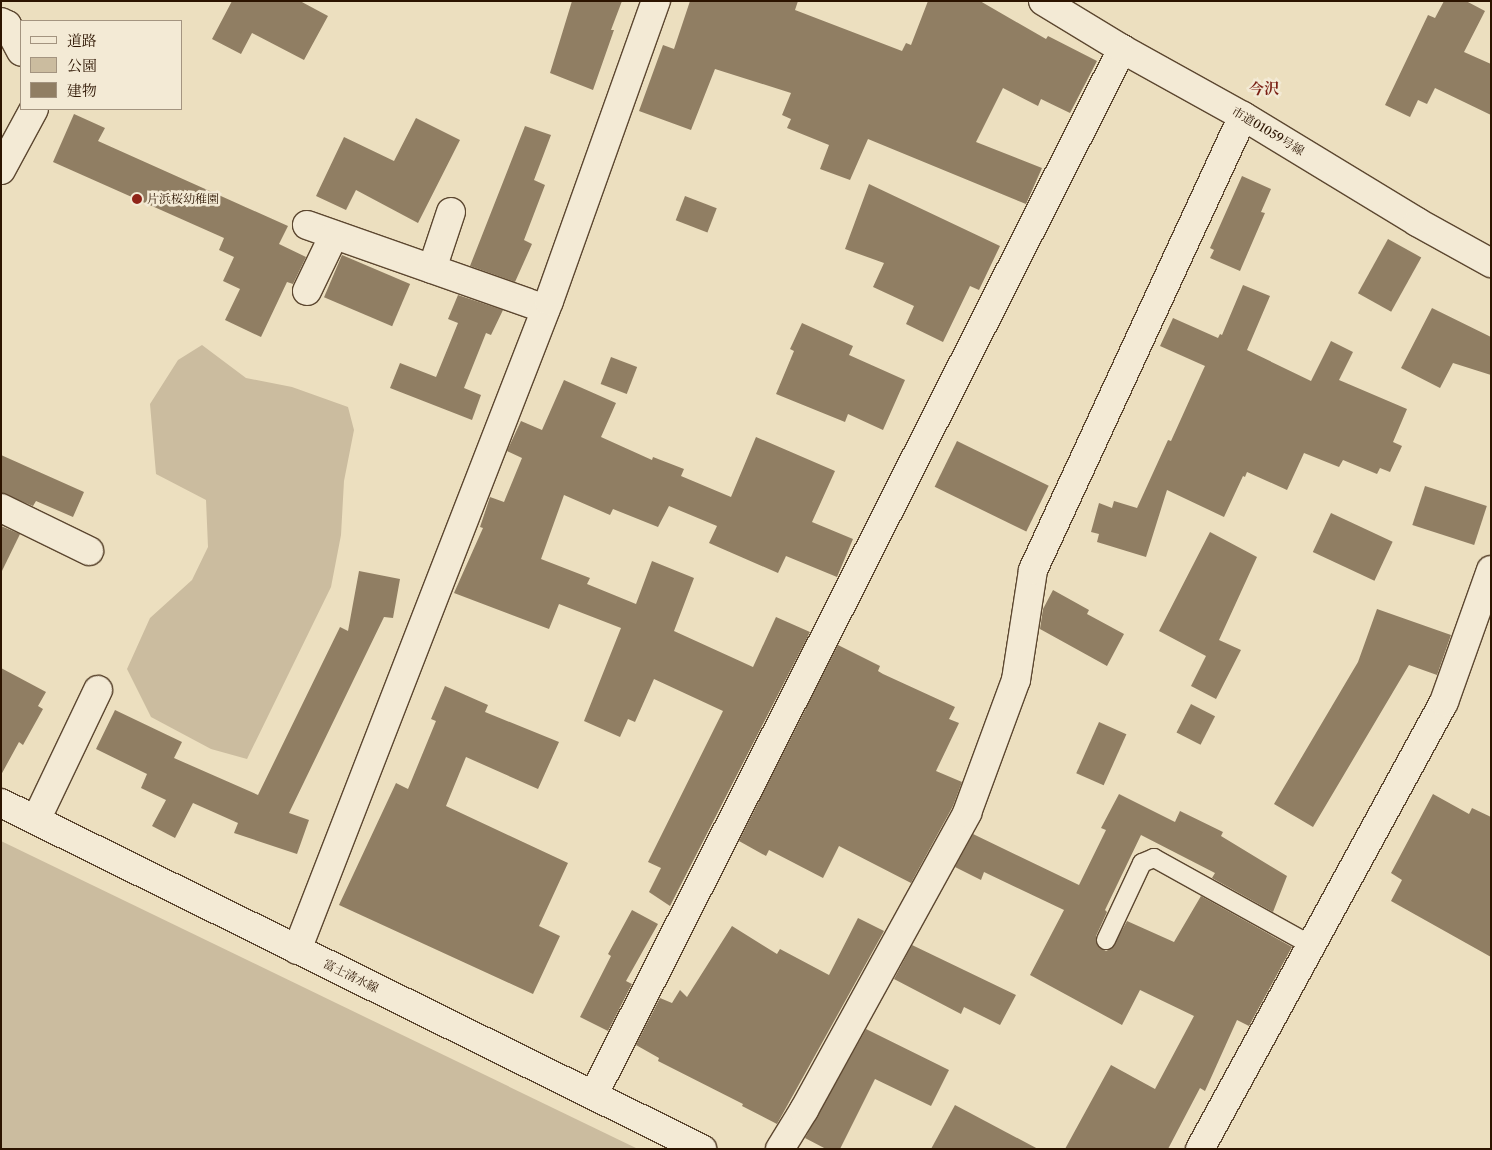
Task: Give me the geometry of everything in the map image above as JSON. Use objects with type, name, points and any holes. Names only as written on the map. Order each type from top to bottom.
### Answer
[{"type":"street","points":[[297,950],[546,309],[656,1]]},
{"type":"street","name":"市道01059号線","points":[[1043,1],[1122,49],[1243,116],[1417,222],[1491,263]]},
{"type":"street","points":[[1,22],[7,24],[20,49]]},
{"type":"street","points":[[594,1094],[1122,49]]},
{"type":"street","points":[[1,170],[33,110]]},
{"type":"street","points":[[780,1149],[804,1110],[967,813],[1016,680],[1033,570],[1243,116]]},
{"type":"street","points":[[432,269],[451,212]]},
{"type":"street","points":[[307,225],[546,309]]},
{"type":"street","points":[[307,291],[334,235]]},
{"type":"street","points":[[1,508],[89,552]]},
{"type":"street","points":[[1200,1149],[1444,702],[1491,570]]},
{"type":"street","points":[[36,820],[98,690]]},
{"type":"street","name":"富士清水線","points":[[1,803],[297,950],[594,1094],[702,1149]]},
{"type":"lane","points":[[1106,940],[1142,863],[1154,858],[1311,945]]},
{"type":"green space","points":[[202,345],[246,378],[292,387],[348,407],[354,430],[344,481],[341,535],[331,587],[247,759],[211,749],[151,717],[127,669],[150,618],[192,580],[208,547],[206,500],[156,474],[150,404],[178,360]]},
{"type":"green space","points":[[1,841],[638,1149],[1,1149]]},
{"type":"building","points":[[232,1],[300,1],[328,16],[304,60],[252,33],[241,54],[212,39]]},
{"type":"building","points":[[572,1],[622,1],[593,90],[550,73]]},
{"type":"building","points":[[690,1],[798,1],[795,10],[902,51],[906,43],[911,45],[928,1],[980,1],[1046,39],[1048,36],[1097,61],[1070,113],[1041,99],[1038,106],[1003,88],[976,142],[1042,168],[1026,204],[868,139],[850,180],[820,169],[829,145],[787,128],[791,119],[782,115],[791,93],[715,69],[691,130],[639,111],[663,45],[674,49]]},
{"type":"building","points":[[1444,1],[1466,1],[1485,11],[1464,52],[1491,64],[1491,115],[1435,88],[1427,104],[1418,100],[1410,117],[1385,105],[1428,15],[1435,18]]},
{"type":"building","points":[[74,114],[105,128],[98,141],[288,226],[279,244],[306,257],[293,284],[287,282],[261,337],[225,320],[240,289],[223,281],[234,257],[219,250],[224,238],[53,162]]},
{"type":"building","points":[[416,118],[460,140],[418,223],[356,190],[346,210],[316,196],[344,137],[394,161]]},
{"type":"building","points":[[525,126],[551,135],[534,180],[545,185],[524,240],[532,244],[515,282],[470,266]]},
{"type":"building","points":[[1242,176],[1271,189],[1261,212],[1265,213],[1240,271],[1210,258],[1214,250],[1210,248]]},
{"type":"building","points":[[869,184],[1000,246],[979,290],[970,286],[943,342],[906,324],[914,306],[873,287],[884,263],[845,249]]},
{"type":"building","points":[[685,196],[717,208],[707,232],[676,220]]},
{"type":"building","points":[[1388,239],[1421,257],[1391,312],[1358,293]]},
{"type":"building","points":[[342,255],[410,284],[392,326],[324,297]]},
{"type":"building","points":[[1243,285],[1270,296],[1247,350],[1311,381],[1331,341],[1353,352],[1339,380],[1407,409],[1393,442],[1402,446],[1390,472],[1380,468],[1377,474],[1343,460],[1339,467],[1304,453],[1287,490],[1247,472],[1245,477],[1243,476],[1224,517],[1167,490],[1146,557],[1097,542],[1099,534],[1091,532],[1099,503],[1112,508],[1114,501],[1137,508],[1168,440],[1171,441],[1205,366],[1160,346],[1173,318],[1218,338],[1220,334],[1222,335]]},
{"type":"building","points":[[458,295],[503,310],[491,335],[486,333],[464,388],[481,395],[472,420],[390,388],[400,363],[436,377],[458,323],[448,319]]},
{"type":"building","points":[[1432,308],[1491,337],[1491,375],[1453,363],[1440,388],[1401,368]]},
{"type":"building","points":[[802,323],[853,346],[849,355],[905,380],[883,430],[848,414],[845,422],[776,394],[794,351],[790,349]]},
{"type":"building","points":[[611,357],[637,367],[627,394],[601,384]]},
{"type":"building","points":[[564,380],[616,403],[601,437],[652,460],[653,457],[684,469],[681,476],[731,497],[756,437],[835,471],[812,522],[853,539],[837,577],[786,556],[778,573],[709,543],[717,526],[669,506],[658,527],[613,509],[610,515],[564,495],[541,559],[590,578],[587,584],[636,604],[652,561],[694,578],[674,631],[753,667],[776,617],[810,632],[670,906],[649,892],[661,868],[648,862],[723,711],[654,679],[635,722],[628,719],[620,737],[584,721],[621,628],[559,604],[549,629],[454,593],[483,528],[480,527],[490,497],[504,502],[522,458],[507,451],[521,421],[542,430]]},
{"type":"building","points":[[957,441],[1049,486],[1026,532],[935,487]]},
{"type":"building","points":[[1,455],[84,492],[73,517],[36,501],[33,506],[1,493]]},
{"type":"building","points":[[1425,486],[1487,506],[1474,545],[1412,525]]},
{"type":"building","points":[[1331,513],[1393,542],[1374,581],[1313,552]]},
{"type":"building","points":[[1,526],[20,534],[1,573]]},
{"type":"building","points":[[1210,532],[1257,557],[1219,640],[1241,650],[1216,699],[1191,686],[1206,656],[1159,631]]},
{"type":"building","points":[[359,571],[400,579],[393,618],[384,617],[289,813],[309,820],[297,854],[234,833],[238,823],[193,803],[175,838],[152,826],[166,800],[141,788],[147,774],[96,749],[115,710],[182,742],[174,758],[258,795],[340,627],[348,631]]},
{"type":"building","points":[[1053,590],[1089,610],[1087,614],[1124,634],[1107,666],[1040,629],[1043,609]]},
{"type":"building","points":[[1377,609],[1451,635],[1437,675],[1409,665],[1313,827],[1274,804],[1358,662]]},
{"type":"building","points":[[838,645],[880,666],[878,671],[883,674],[955,707],[949,719],[959,723],[936,771],[962,782],[953,806],[911,883],[839,846],[823,878],[769,850],[766,856],[739,841]]},
{"type":"building","points":[[1,668],[46,692],[38,706],[43,709],[23,745],[19,742],[1,775]]},
{"type":"building","points":[[445,686],[488,705],[485,712],[559,742],[538,789],[466,757],[446,806],[568,863],[539,926],[560,936],[533,994],[339,905],[396,783],[408,789],[436,721],[431,719]]},
{"type":"building","points":[[1191,704],[1215,716],[1201,745],[1176,733]]},
{"type":"building","points":[[1099,722],[1126,734],[1104,785],[1076,773]]},
{"type":"building","points":[[1119,794],[1175,822],[1180,811],[1223,832],[1221,836],[1287,876],[1273,912],[1212,878],[1215,873],[1141,835],[1105,910],[1107,912],[1096,936],[1098,946],[1106,951],[1112,948],[1127,921],[1174,942],[1201,896],[1292,947],[1249,1026],[1237,1020],[1205,1091],[1200,1088],[1168,1149],[1065,1149],[1111,1065],[1155,1089],[1194,1016],[1140,990],[1122,1025],[1030,975],[1064,910],[984,872],[981,880],[955,867],[973,834],[1079,885],[1106,830],[1101,828]]},
{"type":"building","points":[[1433,794],[1469,814],[1472,808],[1491,817],[1491,957],[1391,901],[1402,880],[1391,873]]},
{"type":"building","points":[[632,910],[658,924],[626,981],[632,984],[608,1031],[580,1017],[611,956],[608,954]]},
{"type":"building","points":[[858,918],[884,931],[777,1124],[742,1106],[743,1104],[658,1061],[659,1058],[636,1045],[660,998],[672,1003],[680,990],[687,997],[732,926],[777,954],[780,949],[829,975]]},
{"type":"building","points":[[912,945],[1016,995],[1000,1025],[964,1007],[961,1014],[894,979]]},
{"type":"building","points":[[866,1029],[949,1070],[931,1106],[875,1079],[840,1149],[826,1149],[805,1138]]},
{"type":"building","points":[[955,1105],[1038,1149],[931,1149]]},
{"type":"place","name":"片浜桜幼稚園","points":[[137,199]]},
{"type":"district","name":"今沢","points":[[1264,89]]}]
